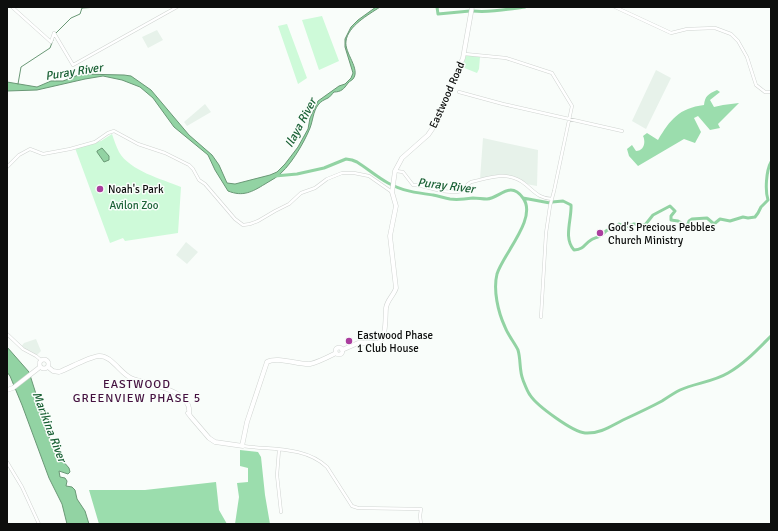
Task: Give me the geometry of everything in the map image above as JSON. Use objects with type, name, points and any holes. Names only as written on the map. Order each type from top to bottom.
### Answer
[{"type":"main road","name":"Eastwood Road","points":[[243,446],[247,422],[267,362],[274,360],[311,364],[336,353],[337,349],[340,348],[342,350],[358,343],[380,342],[382,338],[386,307],[396,288],[390,236],[396,206],[392,192],[395,171],[402,158],[425,138],[435,125],[465,53],[472,7]]},
{"type":"main road","points":[[7,390],[14,387],[40,367],[39,364],[41,360],[44,359],[49,364],[48,367],[53,371],[59,372],[102,356],[108,359],[130,378],[161,387],[173,392],[186,401],[189,408],[189,414],[212,441],[243,446]]},
{"type":"main road","points":[[40,367],[43,369],[48,367]]},
{"type":"street","points":[[12,7],[51,42],[54,33],[73,65],[176,7]]},
{"type":"street","points":[[615,7],[669,33],[675,33],[687,29],[715,28],[731,34],[738,41],[747,57],[756,85],[765,92],[771,92]]},
{"type":"street","points":[[465,53],[513,60],[552,73],[571,104],[570,119],[551,204],[545,245],[541,316]]},
{"type":"street","points":[[459,92],[503,104],[622,131]]},
{"type":"street","points":[[7,167],[19,155],[30,150],[46,154],[70,149],[96,142],[108,133],[114,131],[138,144],[165,153],[191,167],[199,180],[205,184],[243,225],[258,221],[289,204],[301,193],[315,188],[328,179],[342,173],[354,173],[368,176],[392,192]]},
{"type":"street","points":[[395,171],[404,173],[413,185],[452,192],[462,191],[469,183],[492,177],[511,177],[525,183],[537,195],[552,199]]},
{"type":"street","points":[[7,334],[22,349],[41,360]]},
{"type":"street","points":[[243,446],[304,453],[321,462],[343,490],[350,504],[354,507],[421,509],[421,524]]},
{"type":"street","points":[[279,450],[277,475],[281,512]]},
{"type":"street","points":[[7,462],[22,487],[39,524]]},
{"type":"shaded area","points":[[376,7],[380,7],[364,17],[350,30],[346,41],[347,51],[355,71],[353,79],[342,90],[334,92],[329,98],[318,105],[304,141],[286,168],[274,179],[243,194],[228,191],[208,155],[174,127],[153,98],[140,87],[122,80],[103,76],[37,90],[7,91],[7,82],[37,87],[51,81],[63,81],[81,74],[131,76],[151,90],[189,135],[212,155],[219,165],[227,183],[235,184],[270,175],[277,172],[285,164],[298,147],[308,129],[310,118],[318,101],[339,86],[345,84],[351,78],[353,73],[345,47],[345,39],[351,27]]},
{"type":"shaded area","points":[[157,30],[163,40],[148,48],[142,37]]},
{"type":"shaded area","points":[[656,70],[671,78],[646,129],[632,121]]},
{"type":"shaded area","points":[[717,90],[720,92],[710,100],[714,107],[739,103],[718,124],[720,128],[710,130],[698,116],[694,118],[701,132],[695,143],[684,139],[638,166],[629,156],[627,149],[632,145],[636,151],[643,148],[643,136],[647,133],[658,140],[676,116],[688,109],[704,105],[705,99]]},
{"type":"shaded area","points":[[205,104],[211,112],[187,126],[184,122]]},
{"type":"shaded area","points":[[483,138],[538,150],[537,186],[526,184],[516,177],[501,174],[480,179]]},
{"type":"shaded area","points":[[102,148],[109,156],[109,160],[104,162],[97,152]]},
{"type":"shaded area","points":[[186,242],[198,252],[187,264],[176,255]]},
{"type":"shaded area","points":[[36,339],[41,351],[37,355],[21,347],[24,343]]},
{"type":"shaded area","points":[[7,347],[29,372],[44,419],[45,430],[62,460],[69,468],[70,472],[68,474],[59,471],[60,477],[65,478],[67,481],[66,486],[72,487],[75,490],[77,499],[85,511],[89,524],[67,524],[62,504],[49,478],[22,405],[7,372]]},
{"type":"shaded area","points":[[240,450],[258,452],[261,457],[270,524],[235,524],[239,497],[237,483],[248,482],[248,468],[240,466]]},
{"type":"shaded area","points":[[216,482],[219,510],[227,524],[99,524],[89,490],[145,490]]},
{"type":"green space","points":[[322,16],[339,61],[319,70],[302,20]]},
{"type":"green space","points":[[287,24],[307,78],[298,84],[278,26]]},
{"type":"green space","points":[[466,55],[480,57],[479,69],[477,73],[462,67]]},
{"type":"green space","name":"Avilon Zoo","points":[[112,134],[119,152],[124,159],[147,174],[181,187],[178,233],[125,241],[123,238],[110,243],[75,148],[101,141]]},
{"type":"waterway","points":[[55,34],[71,18],[80,14],[82,8],[99,7]]},
{"type":"waterway","points":[[437,7],[438,14],[470,11]]},
{"type":"waterway","points":[[473,11],[493,11],[525,7]]},
{"type":"waterway","points":[[18,84],[21,67],[50,48],[53,40]]},
{"type":"waterway","name":"Puray River","points":[[275,176],[297,174],[324,168],[346,159],[357,162],[393,186],[404,190],[450,199],[487,199],[509,190],[514,190],[518,193],[523,198],[526,206],[526,216],[523,226],[497,274],[496,294],[498,308],[506,330],[518,350],[520,369],[529,393],[547,412],[579,432],[590,433],[605,429],[657,404],[680,390],[722,376],[745,361],[771,336]]},
{"type":"waterway","points":[[552,202],[563,201],[571,205],[568,234],[574,250],[582,247],[607,230],[614,229],[619,224],[625,227],[634,224],[645,225],[653,215],[670,206],[675,211],[671,216],[671,220],[678,221],[686,226],[692,219],[707,218],[714,224],[720,219],[730,221],[743,217],[755,217],[761,207],[768,200],[766,181],[771,162]]},
{"type":"waterway","points":[[523,198],[550,203]]},
{"type":"place","name":"Noah's Park","points":[[100,189]]},
{"type":"place","name":"God's Precious Pebbles Church Ministry","points":[[600,233]]},
{"type":"place","name":"Eastwood Phase 1 Club House","points":[[349,341]]},
{"type":"district","name":"EASTWOOD GREENVIEW PHASE 5","points":[[137,391]]},
{"type":"water label","name":"Ilaya River","points":[[301,123]]},
{"type":"water label","name":"Marikina River","points":[[49,427]]}]
